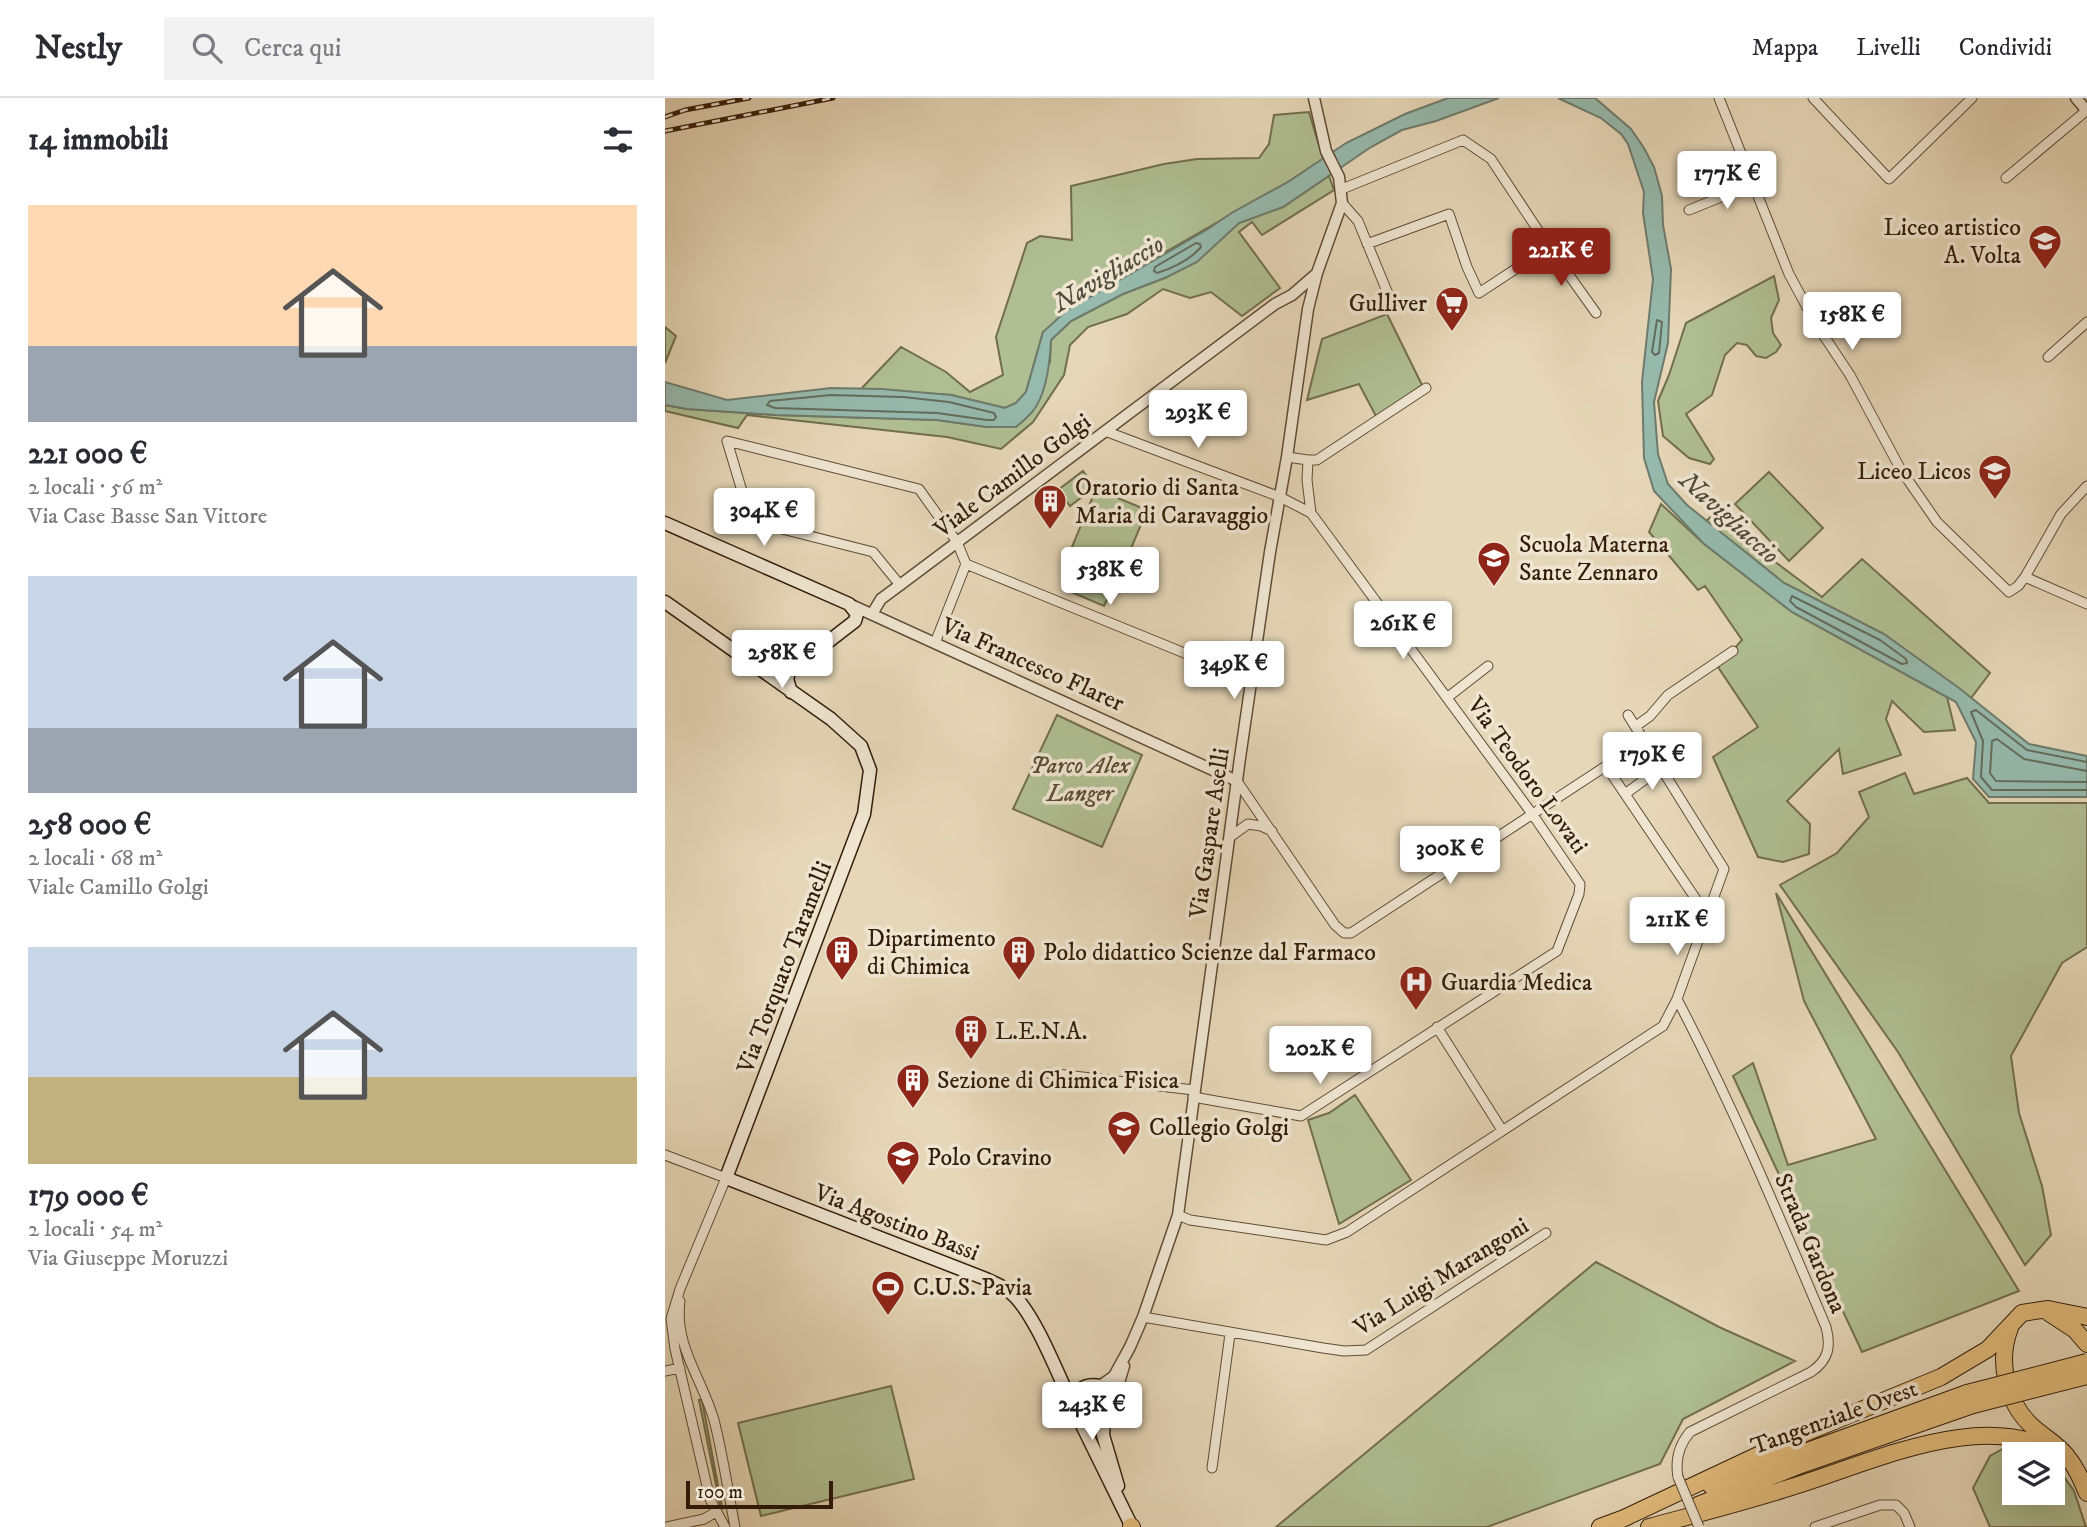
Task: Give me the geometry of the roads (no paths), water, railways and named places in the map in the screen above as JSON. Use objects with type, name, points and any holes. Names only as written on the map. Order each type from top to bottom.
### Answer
[{"type":"highway","points":[[1620,1520],[1792,1439],[1941,1377],[1988,1349],[2022,1313],[2038,1309],[2055,1310],[2087,1317]]},
{"type":"highway","points":[[2038,1309],[2062,1320],[2087,1344]]},
{"type":"highway","points":[[2012,1322],[2003,1361],[2015,1405],[2032,1426],[2059,1448],[2070,1461],[2078,1471],[2087,1493]]},
{"type":"highway","name":"Tangenziale Ovest","points":[[1600,1527],[1970,1399],[2087,1362]]},
{"type":"highway","name":"Tangenziale Ovest","points":[[1640,1527],[1970,1399],[2087,1376]]},
{"type":"highway","points":[[1649,1527],[1803,1483],[1906,1448],[1945,1441],[2019,1438],[2047,1445],[2070,1461]]},
{"type":"main road","points":[[665,523],[849,604],[857,614],[855,621],[792,668],[775,674],[764,673]]},
{"type":"main road","points":[[665,602],[791,692]]},
{"type":"main road","points":[[791,692],[787,679],[792,668]]},
{"type":"main road","name":"Via Torquato Taramelli","points":[[726,1178],[864,814],[870,770],[861,747],[831,719],[791,692]]},
{"type":"main road","name":"Via Agostino Bassi","points":[[726,1178],[1000,1285],[1011,1292],[1027,1310],[1072,1404]]},
{"type":"main road","points":[[1057,1375],[1068,1386],[1079,1389],[1093,1384],[1107,1391],[1112,1406],[1104,1421],[1103,1435],[1131,1524]]},
{"type":"main road","points":[[1079,1389],[1072,1404],[1072,1411],[1080,1421],[1131,1524]]},
{"type":"main road","points":[[1080,1421],[1092,1425],[1104,1421]]},
{"type":"street","points":[[1314,98],[1327,151],[1341,183],[1463,141],[1492,159],[1549,247],[1597,313]]},
{"type":"street","points":[[1719,98],[1789,274],[1816,324],[1850,375],[1901,470],[1937,522],[2009,592],[2025,577],[2061,514],[2087,486]]},
{"type":"street","points":[[1813,98],[1889,179],[1972,98]]},
{"type":"street","points":[[2005,177],[2087,111],[2076,98]]},
{"type":"street","name":"Via Gaspare Aselli","points":[[1100,1386],[1114,1376],[1130,1347],[1178,1215],[1237,781],[1308,309],[1317,273],[1342,203],[1341,183]]},
{"type":"street","points":[[1689,210],[1753,184]]},
{"type":"street","points":[[1342,203],[1357,221],[1391,301]]},
{"type":"street","points":[[1367,244],[1449,214],[1479,293],[1549,247]]},
{"type":"street","name":"Viale Camillo Golgi","points":[[874,615],[881,599],[1275,303],[1292,295],[1317,273]]},
{"type":"street","points":[[2048,357],[2087,321]]},
{"type":"street","points":[[1287,457],[1317,460],[1426,388]]},
{"type":"street","name":"Via Teodoro Lovati","points":[[1105,431],[1280,497],[1311,513],[1534,815],[1580,884],[1579,894],[1557,951],[1437,1027]]},
{"type":"street","points":[[900,585],[873,552],[751,521],[727,441],[919,489],[957,542],[966,564],[935,643]]},
{"type":"street","points":[[1308,460],[1307,480],[1311,513]]},
{"type":"street","points":[[966,564],[1253,681]]},
{"type":"street","points":[[2025,577],[2087,604]]},
{"type":"street","name":"Via Francesco Flarer","points":[[849,604],[1237,781]]},
{"type":"street","points":[[855,621],[874,615]]},
{"type":"street","points":[[1636,726],[1650,716],[1668,695],[1733,651]]},
{"type":"street","points":[[1448,697],[1488,666]]},
{"type":"street","points":[[1178,1215],[1191,1220],[1326,1240],[1347,1232],[1663,1026],[1677,999],[1724,869],[1628,715]]},
{"type":"street","points":[[1237,781],[1335,925],[1341,932],[1351,933],[1606,766],[1707,917]]},
{"type":"street","points":[[1625,794],[1662,767]]},
{"type":"street","points":[[1230,837],[1248,824],[1272,831]]},
{"type":"street","name":"Strada Gardona","points":[[1677,999],[1714,1070],[1767,1188],[1830,1342],[1827,1357],[1820,1367],[1691,1432],[1683,1443],[1678,1457],[1678,1477],[1699,1527]]},
{"type":"street","points":[[1048,1073],[1194,1093],[1301,1116],[1437,1027],[1502,1130]]},
{"type":"street","points":[[665,1155],[726,1178]]},
{"type":"street","name":"Via Torquato Taramelli","points":[[725,1527],[710,1499],[671,1319],[726,1178]]},
{"type":"street","name":"Via Luigi Marangoni","points":[[1143,1317],[1230,1334],[1345,1351],[1366,1350],[1546,1233]]},
{"type":"street","name":"Via Torquato Taramelli","points":[[684,1282],[680,1331],[687,1357],[714,1420],[735,1527]]},
{"type":"street","points":[[1212,1468],[1230,1334]]},
{"type":"street","name":"Via Gaspare Aselli","points":[[1112,1406],[1130,1347]]},
{"type":"street","points":[[665,1371],[680,1368]]},
{"type":"street","points":[[685,1393],[691,1386],[701,1386]]},
{"type":"street","points":[[1815,1527],[1880,1505],[1896,1504],[1904,1513],[1910,1527]]},
{"type":"street","points":[[667,1527],[704,1519],[716,1512]]},
{"type":"water","points":[[1448,98],[1499,98],[1436,121],[1402,130],[1371,147],[1283,207],[1239,223],[1197,262],[1123,294],[1071,321],[1051,340],[1049,367],[1042,395],[1033,411],[1016,427],[987,427],[937,420],[775,415],[665,405],[665,382],[727,400],[831,388],[882,389],[951,395],[1005,408],[1016,403],[1026,392],[1043,332],[1066,311],[1288,182],[1346,143],[1405,114]]},
{"type":"water","points":[[1558,98],[1595,98],[1631,129],[1654,167],[1662,196],[1663,225],[1671,269],[1668,343],[1654,402],[1658,454],[1668,484],[1687,505],[1784,583],[1884,634],[1959,688],[2029,744],[2087,756],[2087,797],[1989,797],[1973,779],[1976,742],[1956,702],[1792,612],[1703,543],[1654,491],[1644,458],[1642,382],[1653,279],[1643,213],[1644,192],[1628,144],[1621,134],[1601,118]]},
{"type":"railway","points":[[665,117],[685,110],[749,98]]},
{"type":"railway","points":[[665,131],[833,98]]},
{"type":"place","name":"Liceo artistico A. Volta","points":[[2045,271]]},
{"type":"place","name":"Gulliver","points":[[1452,333]]},
{"type":"place","name":"Liceo Licos","points":[[1995,501]]},
{"type":"place","name":"Oratorio di Santa Maria di Caravaggio","points":[[1050,531]]},
{"type":"place","name":"Scuola Materna Sante Zennaro","points":[[1494,588]]},
{"type":"place","name":"Dipartimento di Chimica","points":[[842,982]]},
{"type":"place","name":"Polo didattico Scienze dal Farmaco","points":[[1019,982]]},
{"type":"place","name":"Guardia Medica","points":[[1416,1012]]},
{"type":"place","name":"L.E.N.A.","points":[[971,1061]]},
{"type":"place","name":"Sezione di Chimica Fisica","points":[[913,1110]]},
{"type":"place","name":"Collegio Golgi","points":[[1124,1157]]},
{"type":"place","name":"Polo Cravino","points":[[903,1187]]},
{"type":"place","name":"C.U.S. Pavia","points":[[888,1317]]},
{"type":"water label","name":"Navigliaccio","points":[[1108,273]]},
{"type":"water label","name":"Navigliaccio","points":[[1730,517]]},
{"type":"park label","name":"Parco Alex Langer","points":[[1080,779]]}]
